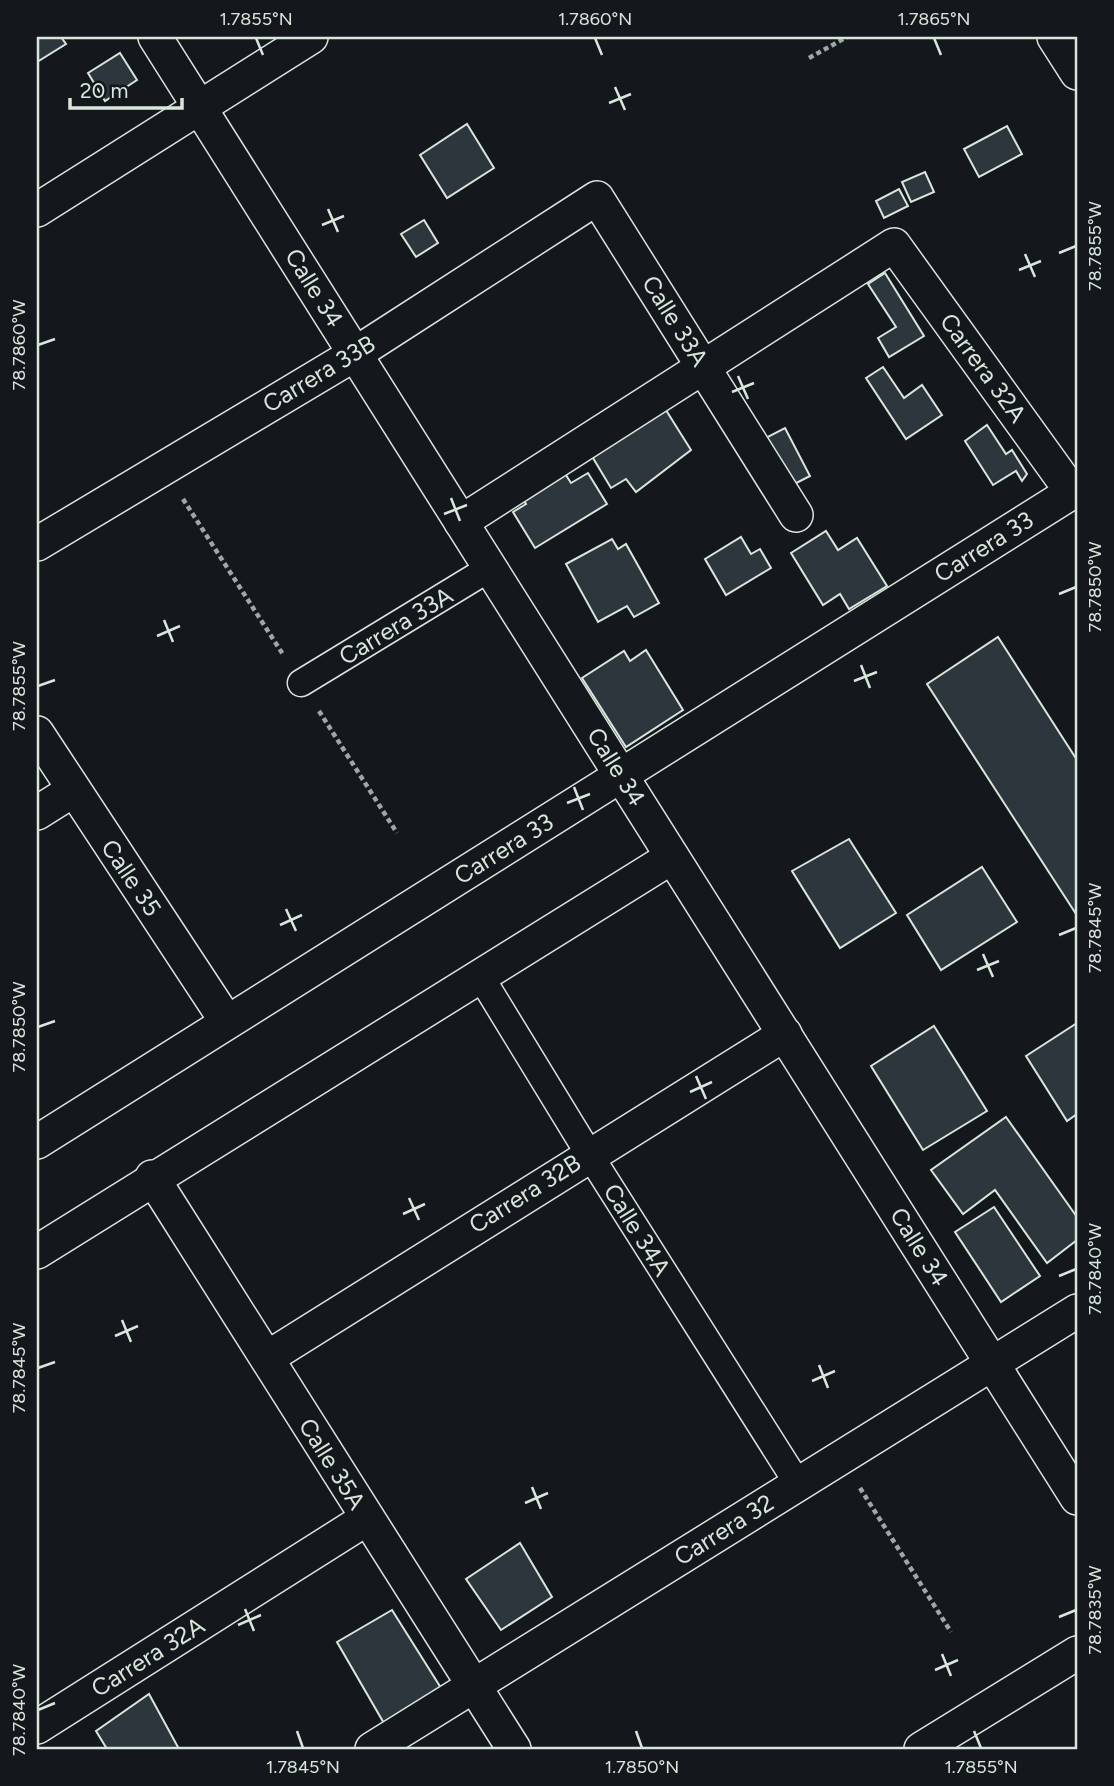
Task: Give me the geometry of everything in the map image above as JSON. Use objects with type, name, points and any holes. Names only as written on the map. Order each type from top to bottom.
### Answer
[{"type":"street","name":"Calle 34","points":[[155,37],[1077,1498]]},
{"type":"street","points":[[37,210],[311,37]]},
{"type":"street","points":[[1054,37],[1077,73]]},
{"type":"street","name":"Carrera 33B","points":[[37,544],[355,354],[597,198]]},
{"type":"street","name":"Calle 33A","points":[[597,198],[796,515]]},
{"type":"street","name":"Carrera 32A","points":[[704,367],[894,245],[1075,490]]},
{"type":"street","points":[[461,522],[704,367]]},
{"type":"street","name":"Carrera 33","points":[[38,1138],[1075,490]]},
{"type":"street","name":"Carrera 33A","points":[[301,683],[490,568]]},
{"type":"street","name":"Calle 35","points":[[37,733],[72,791],[227,1022]]},
{"type":"street","points":[[37,813],[72,791]]},
{"type":"street","points":[[37,1251],[479,974],[672,857]]},
{"type":"street","name":"Calle 34A","points":[[479,974],[589,1154],[798,1484]]},
{"type":"street","name":"Carrera 32B","points":[[267,1358],[589,1154],[785,1034]]},
{"type":"street","name":"Calle 35A","points":[[152,1177],[514,1749]]},
{"type":"street","name":"Carrera 32","points":[[372,1749],[1077,1311]]},
{"type":"street","name":"Carrera 32A","points":[[37,1727],[366,1519]]},
{"type":"street","points":[[921,1749],[1077,1653]]},
{"type":"path","points":[[809,58],[847,37]]},
{"type":"path","points":[[163,468],[397,833]]},
{"type":"path","points":[[841,1457],[951,1632]]},
{"type":"building","points":[[37,37],[61,37],[66,44],[37,62]]},
{"type":"building","points":[[120,53],[137,80],[105,101],[88,73]]},
{"type":"building","points":[[467,124],[494,168],[447,198],[420,155]]},
{"type":"building","points":[[1007,126],[1022,154],[979,177],[964,149]]},
{"type":"building","points":[[925,172],[934,192],[911,202],[902,182]]},
{"type":"building","points":[[899,189],[908,206],[884,218],[876,201]]},
{"type":"building","points":[[424,220],[438,243],[416,257],[401,234]]},
{"type":"building","points":[[885,273],[924,336],[889,357],[878,338],[896,327],[868,284]]},
{"type":"building","points":[[883,367],[904,398],[922,385],[942,415],[906,439],[866,378]]},
{"type":"building","points":[[664,407],[691,450],[636,492],[626,479],[611,488],[590,453]]},
{"type":"building","points":[[987,425],[1006,454],[1012,450],[1027,474],[1022,481],[1016,471],[993,485],[965,441]]},
{"type":"building","points":[[785,428],[810,476],[773,495],[748,447]]},
{"type":"building","points":[[564,472],[571,483],[588,473],[607,504],[535,548],[513,512],[526,504],[522,498]]},
{"type":"building","points":[[826,531],[838,550],[857,538],[887,586],[849,609],[840,594],[823,605],[791,553]]},
{"type":"building","points":[[741,537],[751,554],[760,549],[771,568],[726,595],[705,559]]},
{"type":"building","points":[[612,539],[618,549],[626,544],[659,603],[634,617],[627,606],[598,622],[566,564]]},
{"type":"building","points":[[998,637],[1077,760],[1076,914],[927,684]]},
{"type":"building","points":[[646,650],[683,710],[626,747],[582,678],[624,651],[630,661]]},
{"type":"building","points":[[849,839],[896,913],[840,948],[792,871]]},
{"type":"building","points":[[982,867],[1017,922],[941,970],[907,915]]},
{"type":"building","points":[[1077,1023],[1077,1114],[1067,1121],[1026,1056]]},
{"type":"building","points":[[934,1026],[987,1111],[923,1150],[871,1066]]},
{"type":"building","points":[[1006,1117],[1077,1217],[1077,1240],[1047,1263],[995,1190],[963,1214],[931,1170]]},
{"type":"building","points":[[994,1207],[1040,1276],[1001,1302],[955,1232]]},
{"type":"building","points":[[520,1543],[552,1597],[501,1630],[466,1579]]},
{"type":"building","points":[[392,1610],[441,1688],[385,1725],[337,1642]]},
{"type":"building","points":[[149,1694],[179,1749],[107,1749],[96,1731]]}]
